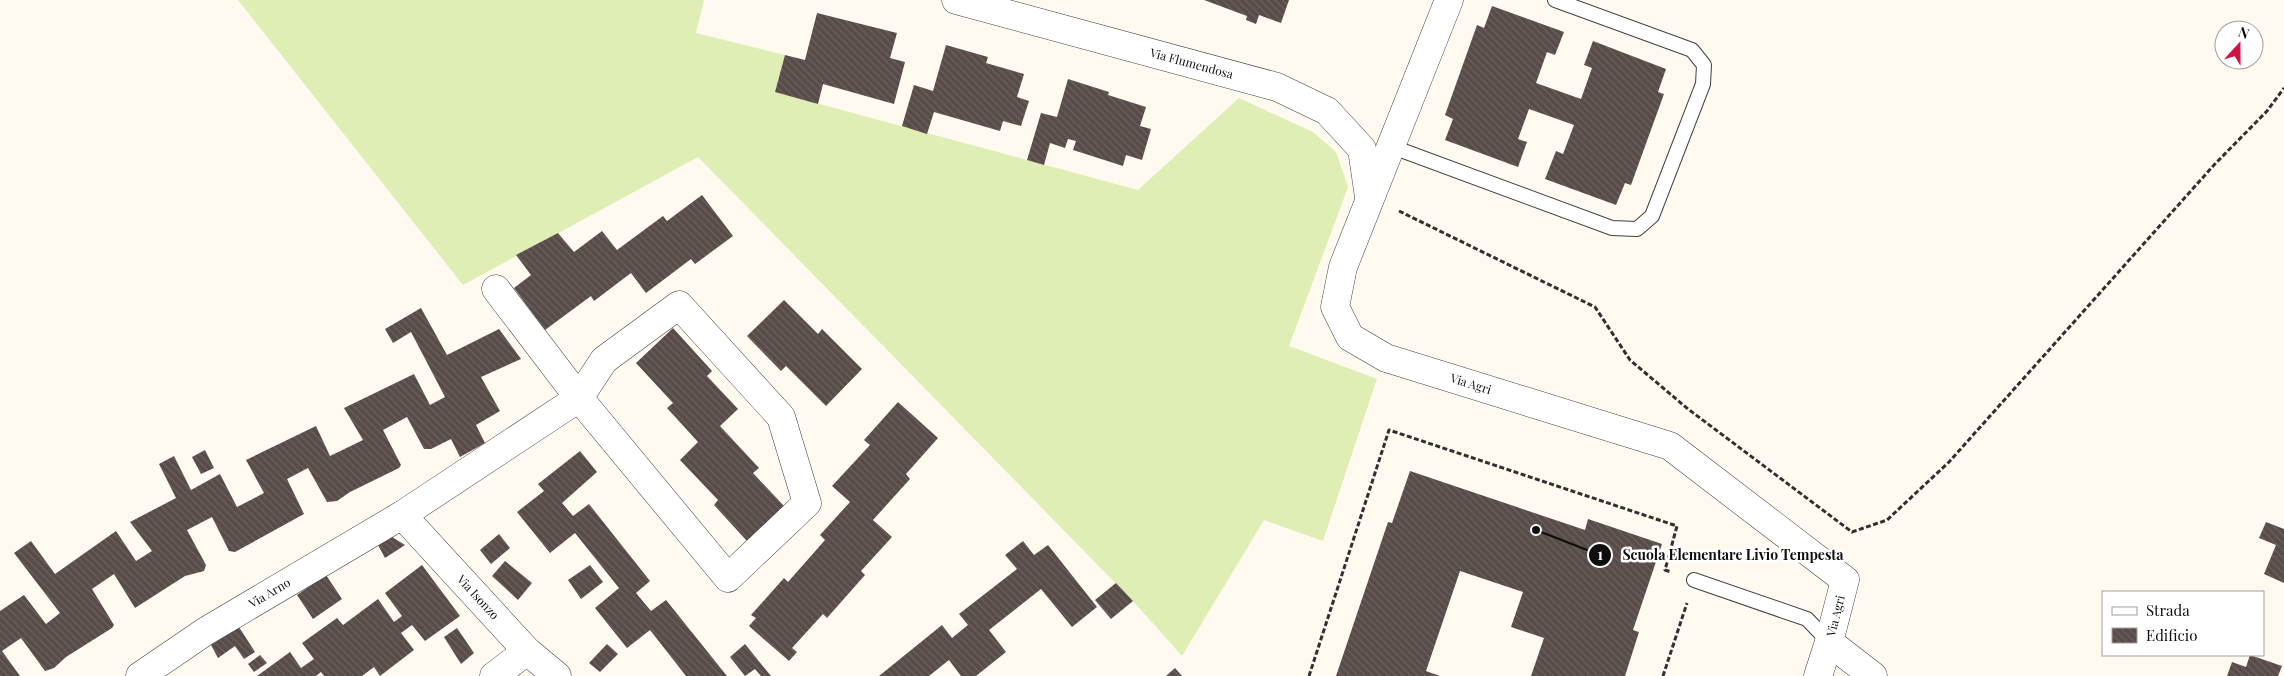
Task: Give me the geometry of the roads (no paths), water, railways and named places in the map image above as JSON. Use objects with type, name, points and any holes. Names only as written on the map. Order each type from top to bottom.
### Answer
[{"type":"street","name":"Via Flumendosa","points":[[956,0],[1277,87],[1326,111],[1362,149],[1370,197]]},
{"type":"street","name":"Via Agri","points":[[1449,0],[1343,267],[1336,307],[1350,337],[1386,358],[1670,446],[1845,580],[1818,676]]},
{"type":"street","points":[[496,289],[579,398],[728,578],[807,503],[781,417],[679,305],[604,360],[579,398]]},
{"type":"street","name":"Via Arno","points":[[140,676],[206,631],[402,515],[579,398]]},
{"type":"street","name":"Via Isonzo","points":[[402,515],[527,651],[557,676]]},
{"type":"street","name":"Via Agri","points":[[1829,642],[1873,676]]},
{"type":"street","points":[[494,676],[527,651]]},
{"type":"lane","points":[[1390,146],[1612,228],[1637,229],[1652,216],[1703,84],[1704,65],[1692,50],[1555,0]]},
{"type":"lane","points":[[1694,580],[1807,619],[1829,642]]},
{"type":"place","name":"Scuola Elementare Livio Tempesta","points":[[1536,530]]}]
